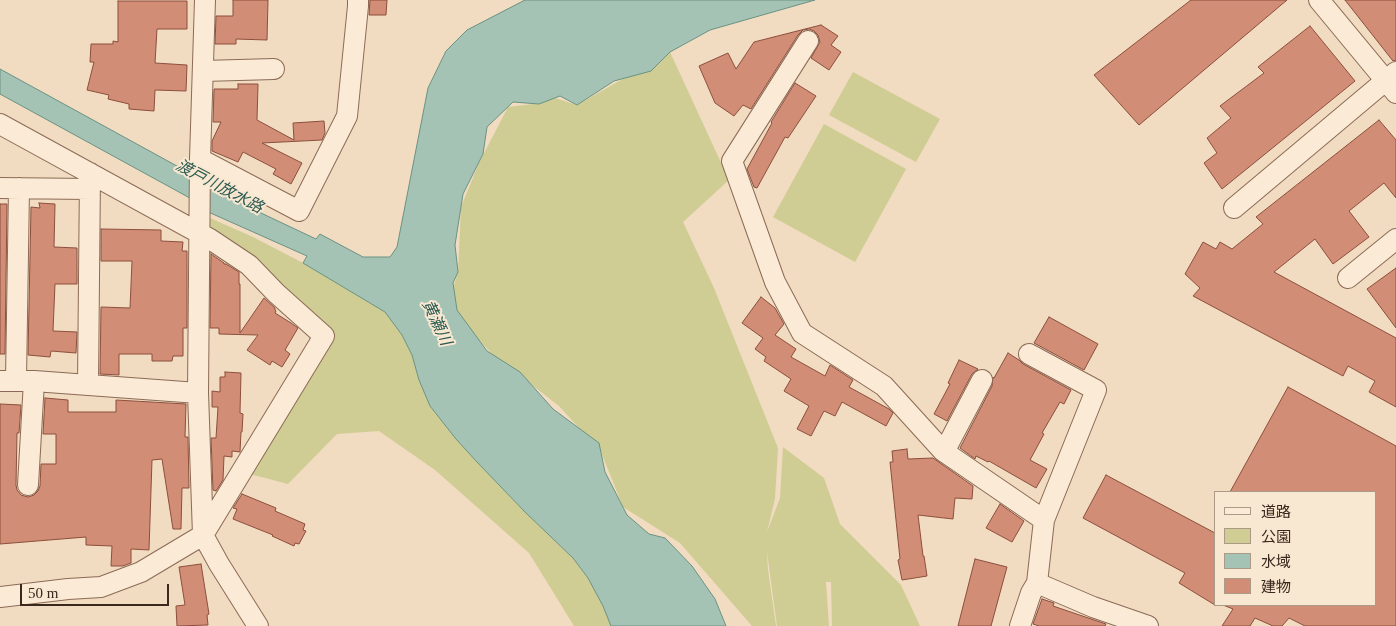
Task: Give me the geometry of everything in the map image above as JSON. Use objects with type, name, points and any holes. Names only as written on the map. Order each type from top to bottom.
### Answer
[{"type":"street","points":[[205,0],[200,158],[198,393],[204,535],[219,564],[258,626]]},
{"type":"street","points":[[200,158],[299,211],[346,116],[358,0]]},
{"type":"street","points":[[1234,208],[1392,82],[1319,0]]},
{"type":"street","points":[[808,41],[732,161],[775,282],[802,333],[884,386],[944,452],[1044,520]]},
{"type":"street","points":[[203,71],[274,69]]},
{"type":"street","points":[[0,124],[90,181],[199,232],[249,265],[276,293],[324,336],[204,535],[140,572],[102,587],[68,588],[0,597]]},
{"type":"street","points":[[28,485],[17,381],[10,188],[90,181]]},
{"type":"street","points":[[88,385],[90,181]]},
{"type":"street","points":[[1348,278],[1396,239]]},
{"type":"street","points":[[1020,626],[1031,593],[1037,583],[1044,520],[1096,390],[1029,354]]},
{"type":"street","points":[[944,452],[982,380]]},
{"type":"street","points":[[17,381],[198,393]]},
{"type":"street","points":[[1037,583],[1093,607],[1110,620],[1148,626]]},
{"type":"green space","points":[[670,52],[729,180],[683,222],[714,288],[778,448],[775,499],[767,532],[780,498],[783,447],[824,478],[840,524],[901,585],[920,626],[832,626],[831,582],[826,582],[829,626],[777,626],[767,552],[776,626],[752,626],[680,543],[623,507],[601,452],[559,406],[492,354],[448,306],[458,272],[461,207],[479,163],[508,107],[533,104],[555,98],[577,105]]},
{"type":"green space","points":[[853,72],[940,119],[916,162],[829,115]]},
{"type":"green space","points":[[824,124],[906,169],[855,262],[773,217]]},
{"type":"green space","points":[[210,218],[253,237],[303,263],[385,312],[402,335],[412,355],[419,380],[430,406],[476,461],[573,558],[588,578],[611,626],[574,626],[529,553],[435,470],[379,431],[337,434],[288,484],[242,472],[324,336],[210,239]]},
{"type":"water","name":"黄瀬川","points":[[525,0],[815,0],[710,30],[670,52],[651,71],[614,81],[577,105],[560,96],[539,104],[513,102],[487,127],[483,154],[463,194],[455,245],[458,272],[453,283],[457,310],[487,351],[520,372],[553,409],[599,443],[605,472],[627,515],[649,534],[665,538],[692,566],[715,599],[726,626],[611,626],[588,578],[573,558],[476,461],[430,406],[419,380],[412,355],[402,335],[385,312],[303,263],[307,256],[206,211],[188,197],[0,94],[0,69],[186,171],[206,187],[316,239],[320,234],[363,257],[390,257],[397,247],[428,88],[446,51],[467,30]]},
{"type":"building","points":[[233,0],[268,0],[267,40],[236,39],[236,44],[215,44],[216,16],[233,16]]},
{"type":"building","points":[[370,0],[387,0],[386,15],[369,15]]},
{"type":"building","points":[[1191,0],[1287,0],[1139,125],[1094,75]]},
{"type":"building","points":[[1345,0],[1396,0],[1396,60],[1393,61]]},
{"type":"building","points":[[118,1],[187,1],[187,29],[157,29],[155,63],[187,65],[186,91],[155,90],[154,111],[129,109],[129,104],[108,99],[109,95],[87,90],[94,62],[90,62],[91,44],[113,44],[113,41],[118,42]]},
{"type":"building","points":[[821,25],[838,36],[831,45],[841,52],[829,70],[811,58],[820,42],[818,35],[809,29],[803,30],[751,109],[743,105],[734,116],[715,103],[699,66],[728,53],[736,69],[754,42]]},
{"type":"building","points":[[1310,26],[1355,81],[1222,189],[1204,163],[1217,153],[1207,138],[1231,118],[1220,106],[1264,73],[1258,67]]},
{"type":"building","points":[[795,83],[816,96],[788,138],[785,137],[757,188],[754,187],[747,169],[771,122]]},
{"type":"building","points":[[238,84],[258,84],[257,120],[294,140],[293,123],[324,121],[325,133],[322,140],[262,143],[302,163],[291,184],[273,174],[276,169],[243,152],[238,162],[212,151],[212,141],[221,122],[213,122],[214,89],[238,89]]},
{"type":"building","points":[[1379,120],[1396,140],[1396,198],[1384,183],[1349,211],[1369,237],[1333,264],[1315,239],[1274,272],[1396,338],[1396,407],[1369,392],[1375,381],[1348,366],[1343,376],[1193,296],[1200,288],[1185,274],[1203,242],[1216,249],[1220,242],[1232,249],[1263,224],[1256,217]]},
{"type":"building","points":[[39,203],[55,204],[54,247],[77,248],[77,284],[55,284],[53,331],[77,332],[76,353],[51,351],[50,357],[28,355],[31,207],[40,208]]},
{"type":"building","points":[[0,204],[7,204],[5,354],[0,354]]},
{"type":"building","points":[[101,229],[161,230],[161,241],[183,242],[182,251],[187,251],[187,328],[183,328],[183,356],[173,356],[172,361],[152,361],[152,354],[119,354],[119,375],[100,374],[101,307],[130,308],[132,261],[101,261]]},
{"type":"building","points":[[211,254],[239,272],[240,333],[264,298],[275,308],[275,313],[298,328],[285,350],[290,354],[282,367],[272,361],[270,365],[247,350],[258,335],[219,334],[219,328],[210,328]]},
{"type":"building","points":[[1396,268],[1396,328],[1367,289]]},
{"type":"building","points":[[761,297],[775,308],[784,324],[775,335],[796,349],[791,357],[825,376],[830,365],[853,380],[849,387],[893,413],[886,426],[842,402],[835,416],[824,411],[811,436],[797,429],[809,406],[784,391],[791,379],[764,361],[766,357],[755,349],[763,338],[742,323]]},
{"type":"building","points":[[1049,317],[1098,344],[1084,370],[1034,343]]},
{"type":"building","points":[[1008,353],[1023,364],[1071,390],[1064,404],[1060,402],[1042,433],[1044,434],[1030,460],[1047,469],[1036,488],[989,461],[976,456],[975,459],[960,448],[992,386],[993,377]]},
{"type":"building","points":[[959,360],[978,369],[972,374],[947,421],[934,414],[950,384],[948,383]]},
{"type":"building","points":[[225,372],[241,373],[240,413],[243,414],[242,432],[240,452],[232,451],[232,457],[224,456],[223,480],[216,491],[213,490],[211,438],[216,438],[218,407],[212,407],[212,391],[220,392],[220,377],[225,377]]},
{"type":"building","points":[[1288,387],[1396,446],[1396,626],[1305,626],[1289,618],[1282,626],[1273,626],[1255,618],[1250,626],[1222,626],[1233,609],[1226,606],[1376,606],[1376,491],[1231,491]]},
{"type":"building","points":[[45,398],[68,400],[68,412],[116,412],[116,400],[186,404],[185,437],[188,437],[189,488],[182,488],[181,529],[173,529],[162,459],[152,460],[149,550],[131,549],[131,563],[123,566],[111,566],[112,546],[86,545],[86,537],[0,544],[0,404],[21,405],[19,433],[17,433],[16,485],[21,495],[28,497],[34,495],[40,486],[41,464],[56,464],[56,434],[43,434]]},
{"type":"building","points":[[907,449],[908,459],[933,458],[973,486],[972,499],[955,498],[953,519],[918,515],[927,576],[902,580],[898,560],[900,559],[890,462],[893,462],[892,451]]},
{"type":"building","points":[[1106,475],[1214,532],[1214,604],[1179,583],[1185,573],[1083,518]]},
{"type":"building","points":[[242,494],[276,508],[275,511],[305,524],[303,530],[306,531],[299,544],[295,543],[294,546],[273,535],[233,519],[237,509],[233,508]]},
{"type":"building","points":[[1000,504],[1024,521],[1012,542],[986,528]]},
{"type":"building","points":[[975,559],[1007,567],[991,626],[958,626]]},
{"type":"building","points":[[201,564],[209,614],[207,615],[208,625],[177,626],[176,606],[185,605],[179,567]]},
{"type":"building","points":[[1042,599],[1054,603],[1053,606],[1106,624],[1105,626],[1039,626],[1033,624]]},
{"type":"water label","name":"渡戸川放水路","points":[[219,187]]}]
